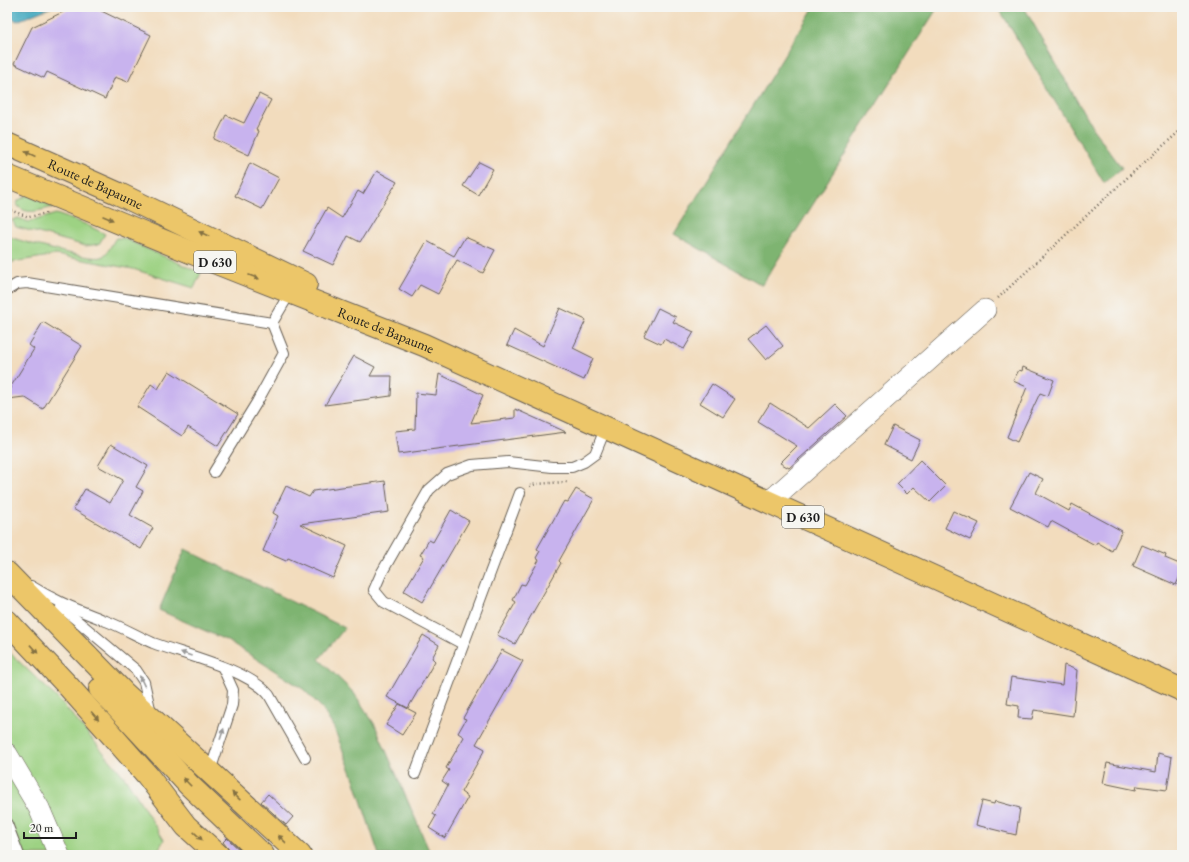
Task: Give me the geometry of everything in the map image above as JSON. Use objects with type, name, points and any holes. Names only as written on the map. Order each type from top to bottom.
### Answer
[{"type":"main road","name":"Route de Bapaume","points":[[7,144],[117,193],[294,285],[606,427]]},
{"type":"main road","name":"Route de Bapaume","points":[[7,176],[219,264],[294,285]]},
{"type":"main road","points":[[46,193],[98,201],[109,200],[117,193]]},
{"type":"main road","name":"D 630","points":[[606,427],[1182,690]]},
{"type":"main road","points":[[7,573],[123,692],[300,855]]},
{"type":"main road","points":[[7,573],[75,661],[189,785],[263,855]]},
{"type":"main road","points":[[7,621],[69,687],[147,775],[186,826],[218,855]]},
{"type":"street","points":[[769,502],[986,310]]},
{"type":"street","points":[[7,754],[39,808],[59,855]]},
{"type":"lane","points":[[7,290],[17,284],[27,283],[272,324]]},
{"type":"lane","points":[[272,324],[294,285]]},
{"type":"lane","points":[[214,472],[257,402],[284,353],[272,324]]},
{"type":"lane","points":[[463,644],[384,602],[374,590],[381,574],[429,490],[447,474],[472,465],[508,462],[552,467],[572,467],[584,462],[594,454],[606,427]]},
{"type":"lane","points":[[415,774],[520,493]]},
{"type":"lane","points":[[7,573],[53,600],[107,621],[152,642],[248,678],[262,686],[269,695],[304,758]]},
{"type":"lane","points":[[53,600],[136,670],[144,682],[152,719]]},
{"type":"lane","points":[[210,771],[232,705],[233,690],[223,668]]},
{"type":"lane","points":[[7,824],[19,855]]},
{"type":"path","points":[[986,310],[1128,177],[1182,129]]},
{"type":"green space","points":[[814,7],[938,7],[762,285],[674,234]]},
{"type":"green space","points":[[998,7],[1024,7],[1093,129],[1122,168],[1104,183]]},
{"type":"green space","points":[[27,195],[54,207],[35,211],[25,211],[17,205],[18,201]]},
{"type":"green space","points":[[56,214],[85,224],[105,234],[99,244],[86,246],[16,227],[12,220],[18,218],[29,222]]},
{"type":"green space","points":[[7,236],[55,250],[94,257],[103,256],[108,252],[116,238],[123,238],[201,273],[194,288],[133,269],[56,255],[7,263]]},
{"type":"green space","points":[[185,549],[345,628],[319,659],[354,693],[375,725],[431,855],[379,855],[353,776],[334,728],[321,707],[303,689],[230,642],[159,610]]},
{"type":"green space","points":[[7,650],[61,702],[126,779],[164,840],[155,855],[7,855]]},
{"type":"water","points":[[12,7],[52,7],[17,21],[7,15],[7,11]]},
{"type":"building","points":[[73,7],[93,7],[151,35],[128,82],[115,77],[105,99],[47,72],[44,78],[14,64],[32,27]]},
{"type":"building","points":[[259,94],[271,100],[256,129],[259,131],[249,155],[214,139],[226,115],[244,123]]},
{"type":"building","points":[[479,162],[493,169],[478,195],[463,186]]},
{"type":"building","points":[[250,163],[279,178],[262,209],[235,196]]},
{"type":"building","points":[[377,171],[397,182],[360,242],[348,236],[333,265],[303,251],[327,208],[342,218],[358,191],[363,194]]},
{"type":"building","points":[[465,237],[495,250],[483,273],[457,260],[438,294],[420,285],[412,297],[399,289],[427,241],[454,256]]},
{"type":"building","points":[[560,308],[586,320],[573,348],[593,358],[584,380],[507,345],[514,330],[543,346]]},
{"type":"building","points":[[658,308],[676,317],[673,322],[694,332],[684,349],[664,339],[661,344],[644,336]]},
{"type":"building","points":[[43,322],[82,346],[43,409],[24,397],[8,399],[10,388],[34,349],[29,345]]},
{"type":"building","points":[[766,325],[783,346],[766,360],[748,339]]},
{"type":"building","points":[[354,356],[375,367],[370,376],[392,376],[391,396],[325,405]]},
{"type":"building","points":[[1023,367],[1054,380],[1048,396],[1040,393],[1017,442],[1007,437],[1027,387],[1013,381],[1019,370],[1022,371]]},
{"type":"building","points":[[169,371],[238,414],[218,446],[188,427],[182,436],[137,407],[151,384],[158,389]]},
{"type":"building","points":[[439,374],[483,395],[471,423],[515,418],[515,409],[566,432],[398,454],[395,431],[415,429],[416,393],[436,395]]},
{"type":"building","points":[[712,384],[735,399],[723,417],[700,403]]},
{"type":"building","points":[[770,403],[809,428],[835,404],[847,416],[789,468],[780,463],[797,446],[758,422]]},
{"type":"building","points":[[893,426],[920,440],[911,459],[884,445]]},
{"type":"building","points":[[111,444],[148,466],[136,487],[143,491],[130,515],[153,528],[141,549],[73,509],[85,489],[110,503],[123,480],[98,466]]},
{"type":"building","points":[[920,460],[946,486],[930,502],[914,487],[907,494],[897,484]]},
{"type":"building","points":[[1029,472],[1043,479],[1036,493],[1069,511],[1072,504],[1122,531],[1112,551],[1097,542],[1095,545],[1051,521],[1048,527],[1010,507]]},
{"type":"building","points":[[385,481],[389,512],[300,524],[347,546],[333,578],[288,558],[286,561],[263,551],[278,516],[273,513],[286,486],[309,497],[313,491]]},
{"type":"building","points":[[576,489],[594,499],[559,561],[561,563],[515,644],[497,635],[516,602],[513,600],[521,584],[525,585],[539,560],[536,558],[540,551],[537,549],[564,501],[568,502]]},
{"type":"building","points":[[451,510],[469,521],[422,602],[404,591],[424,557],[420,555],[429,540],[433,542]]},
{"type":"building","points":[[953,511],[979,523],[970,540],[945,528]]},
{"type":"building","points":[[1142,545],[1166,555],[1165,558],[1182,565],[1182,571],[1176,585],[1133,566]]},
{"type":"building","points":[[423,635],[439,645],[432,658],[435,661],[408,708],[387,697]]},
{"type":"building","points":[[502,650],[523,661],[476,744],[485,749],[461,792],[468,797],[445,838],[429,828],[436,816],[433,814],[448,785],[442,781],[449,770],[446,768],[464,737],[458,733],[466,719],[463,718]]},
{"type":"building","points":[[1064,665],[1077,670],[1073,716],[1034,710],[1032,719],[1018,718],[1019,706],[1007,704],[1011,677],[1062,685]]},
{"type":"building","points":[[399,704],[416,713],[402,735],[386,725]]},
{"type":"building","points":[[1158,753],[1172,757],[1167,790],[1137,786],[1136,790],[1103,783],[1107,763],[1156,772]]},
{"type":"building","points":[[268,794],[293,817],[286,825],[261,802]]},
{"type":"building","points":[[982,801],[994,804],[995,801],[1020,808],[1016,835],[976,825]]},
{"type":"building","points":[[227,838],[245,855],[230,855],[230,851],[223,842]]}]
